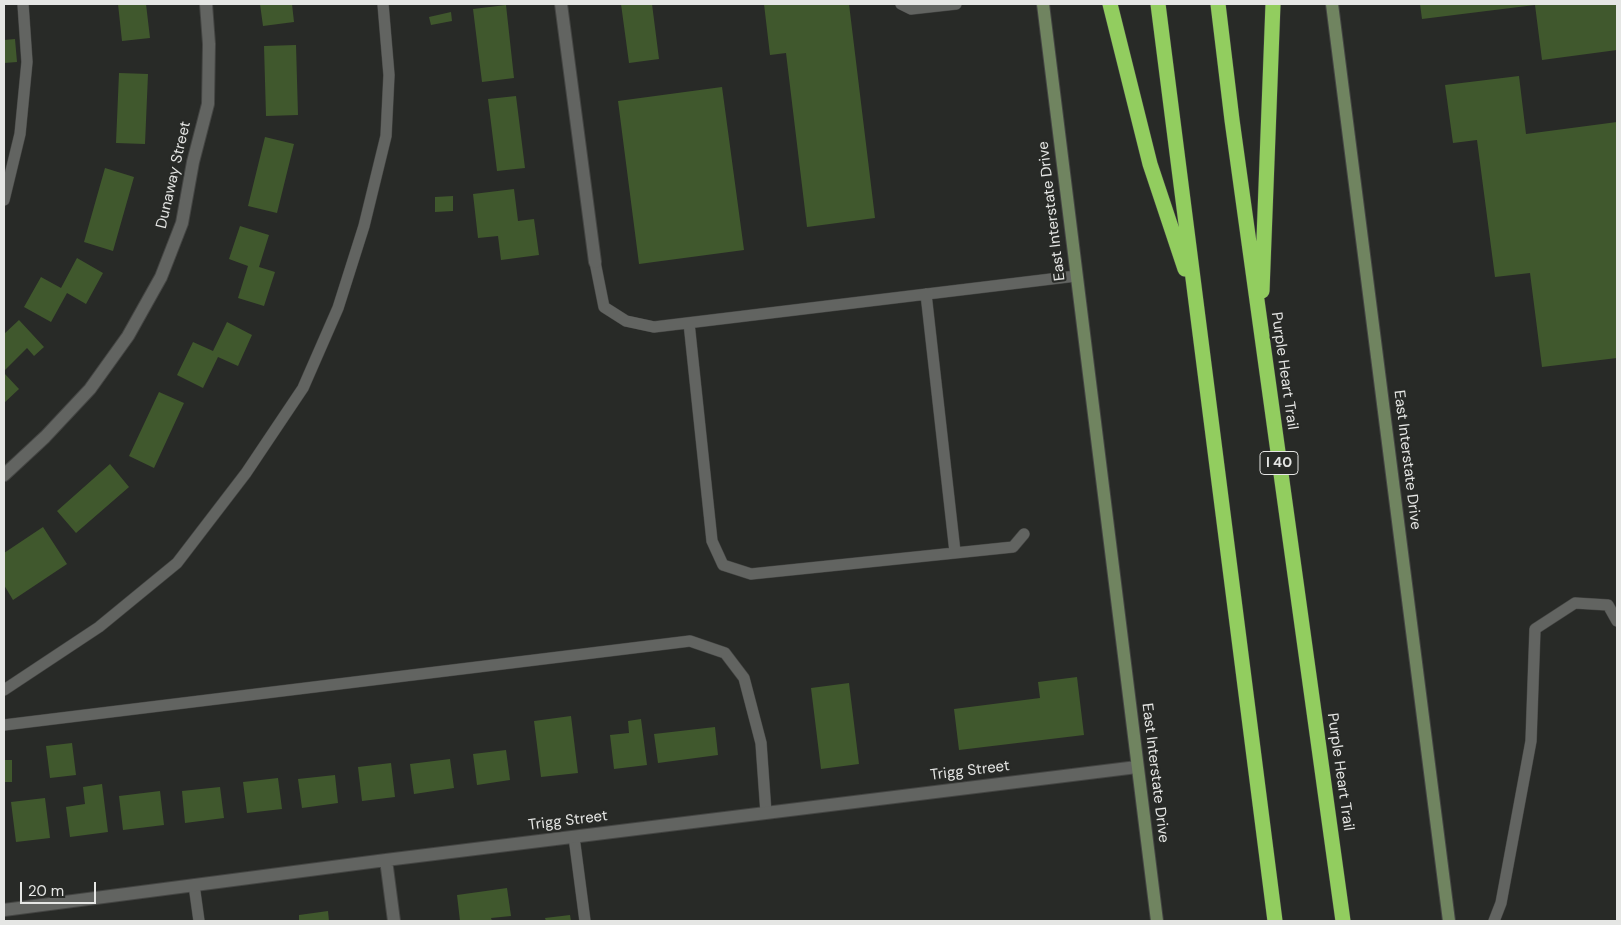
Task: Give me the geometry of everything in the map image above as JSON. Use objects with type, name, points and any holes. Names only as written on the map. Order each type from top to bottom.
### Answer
[{"type":"highway","points":[[1110,4],[1150,164],[1196,303]]},
{"type":"highway","points":[[1158,4],[1274,921]]},
{"type":"highway","name":"Purple Heart Trail","points":[[1218,4],[1232,120],[1343,921]]},
{"type":"highway","points":[[1261,330],[1274,4]]},
{"type":"main road","name":"East Interstate Drive","points":[[1043,4],[1157,921]]},
{"type":"main road","name":"East Interstate Drive","points":[[1332,4],[1449,921]]},
{"type":"street","name":"Dunaway Street","points":[[4,475],[45,437],[90,389],[128,336],[161,277],[182,223],[193,162],[208,104],[210,44],[206,4]]},
{"type":"street","points":[[561,4],[595,262]]},
{"type":"street","name":"Trigg Street","points":[[6,914],[194,885],[386,860],[1137,767]]},
{"type":"street","points":[[386,860],[394,921]]},
{"type":"lane","points":[[4,200],[20,134],[27,62],[23,4]]},
{"type":"lane","points":[[4,690],[99,627],[177,563],[246,473],[303,388],[338,308],[364,226],[386,136],[389,75],[382,4]]},
{"type":"lane","points":[[900,4],[911,9],[956,4]]},
{"type":"lane","points":[[595,262],[604,307],[626,321],[654,327],[1076,276]]},
{"type":"lane","points":[[926,294],[955,552]]},
{"type":"lane","points":[[690,323],[712,541],[723,565],[752,574],[1013,547],[1024,534]]},
{"type":"lane","points":[[1494,921],[1501,903],[1531,741],[1535,629],[1575,603],[1608,605],[1617,621]]},
{"type":"lane","points":[[4,726],[690,641],[725,653],[744,678],[761,743],[766,813]]},
{"type":"lane","points":[[574,837],[585,921]]},
{"type":"lane","points":[[194,885],[199,921]]},
{"type":"building","points":[[118,4],[146,4],[150,38],[122,41]]},
{"type":"building","points":[[260,4],[292,4],[294,22],[263,26]]},
{"type":"building","points":[[621,4],[652,4],[659,59],[629,63]]},
{"type":"building","points":[[764,4],[849,4],[875,218],[807,227],[786,53],[770,55]]},
{"type":"building","points":[[1420,4],[1617,4],[1617,50],[1542,60],[1535,5],[1422,19]]},
{"type":"building","points":[[506,5],[514,78],[482,82],[473,9]]},
{"type":"building","points":[[451,12],[452,21],[431,25],[429,17]]},
{"type":"building","points":[[15,39],[17,62],[4,63],[4,40]]},
{"type":"building","points":[[296,45],[298,115],[266,116],[264,46]]},
{"type":"building","points":[[119,73],[148,74],[145,144],[116,143]]},
{"type":"building","points":[[1519,76],[1526,134],[1617,122],[1617,358],[1542,367],[1530,273],[1495,277],[1477,140],[1453,143],[1445,85]]},
{"type":"building","points":[[722,87],[744,250],[639,264],[618,101]]},
{"type":"building","points":[[516,96],[525,168],[497,171],[488,99]]},
{"type":"building","points":[[265,137],[294,144],[277,213],[248,206]]},
{"type":"building","points":[[105,168],[134,177],[113,251],[84,242]]},
{"type":"building","points":[[514,189],[518,221],[534,219],[539,255],[501,260],[498,236],[478,238],[473,194]]},
{"type":"building","points":[[453,196],[453,211],[435,212],[435,197]]},
{"type":"building","points":[[240,226],[269,235],[259,267],[275,272],[264,306],[238,298],[248,266],[229,259]]},
{"type":"building","points":[[77,258],[103,273],[86,304],[67,293],[51,322],[24,307],[41,277],[61,288]]},
{"type":"building","points":[[19,320],[44,347],[34,356],[27,348],[4,371],[4,334]]},
{"type":"building","points":[[227,322],[252,335],[238,366],[218,357],[203,388],[177,375],[193,342],[213,351]]},
{"type":"building","points":[[4,373],[19,389],[4,403]]},
{"type":"building","points":[[159,392],[184,403],[154,468],[129,456]]},
{"type":"building","points":[[110,464],[129,487],[76,533],[57,511]]},
{"type":"building","points":[[43,527],[67,564],[13,600],[4,585],[4,553]]},
{"type":"building","points":[[1077,677],[1084,735],[959,750],[954,709],[1040,698],[1038,682]]},
{"type":"building","points":[[849,683],[859,764],[821,769],[811,688]]},
{"type":"building","points":[[571,716],[578,773],[541,777],[534,721]]},
{"type":"building","points":[[641,719],[647,765],[614,769],[610,735],[629,733],[628,721]]},
{"type":"building","points":[[715,727],[718,755],[658,763],[654,734]]},
{"type":"building","points":[[72,743],[76,775],[50,778],[46,746]]},
{"type":"building","points":[[506,750],[510,780],[477,785],[473,754]]},
{"type":"building","points":[[450,759],[454,788],[414,794],[410,764]]},
{"type":"building","points":[[4,760],[12,760],[12,782],[4,782]]},
{"type":"building","points":[[391,763],[395,797],[362,801],[358,767]]},
{"type":"building","points":[[335,775],[338,803],[302,808],[298,779]]},
{"type":"building","points":[[278,778],[282,809],[247,813],[243,782]]},
{"type":"building","points":[[102,784],[108,832],[70,837],[66,807],[85,804],[83,787]]},
{"type":"building","points":[[220,787],[224,818],[185,823],[182,791]]},
{"type":"building","points":[[160,791],[164,825],[123,830],[119,796]]},
{"type":"building","points":[[45,798],[50,838],[16,842],[11,802]]},
{"type":"building","points":[[507,888],[511,916],[491,918],[492,921],[460,921],[457,895]]},
{"type":"building","points":[[328,911],[329,921],[299,921],[299,915]]},
{"type":"building","points":[[570,915],[571,921],[546,921],[545,918]]}]
